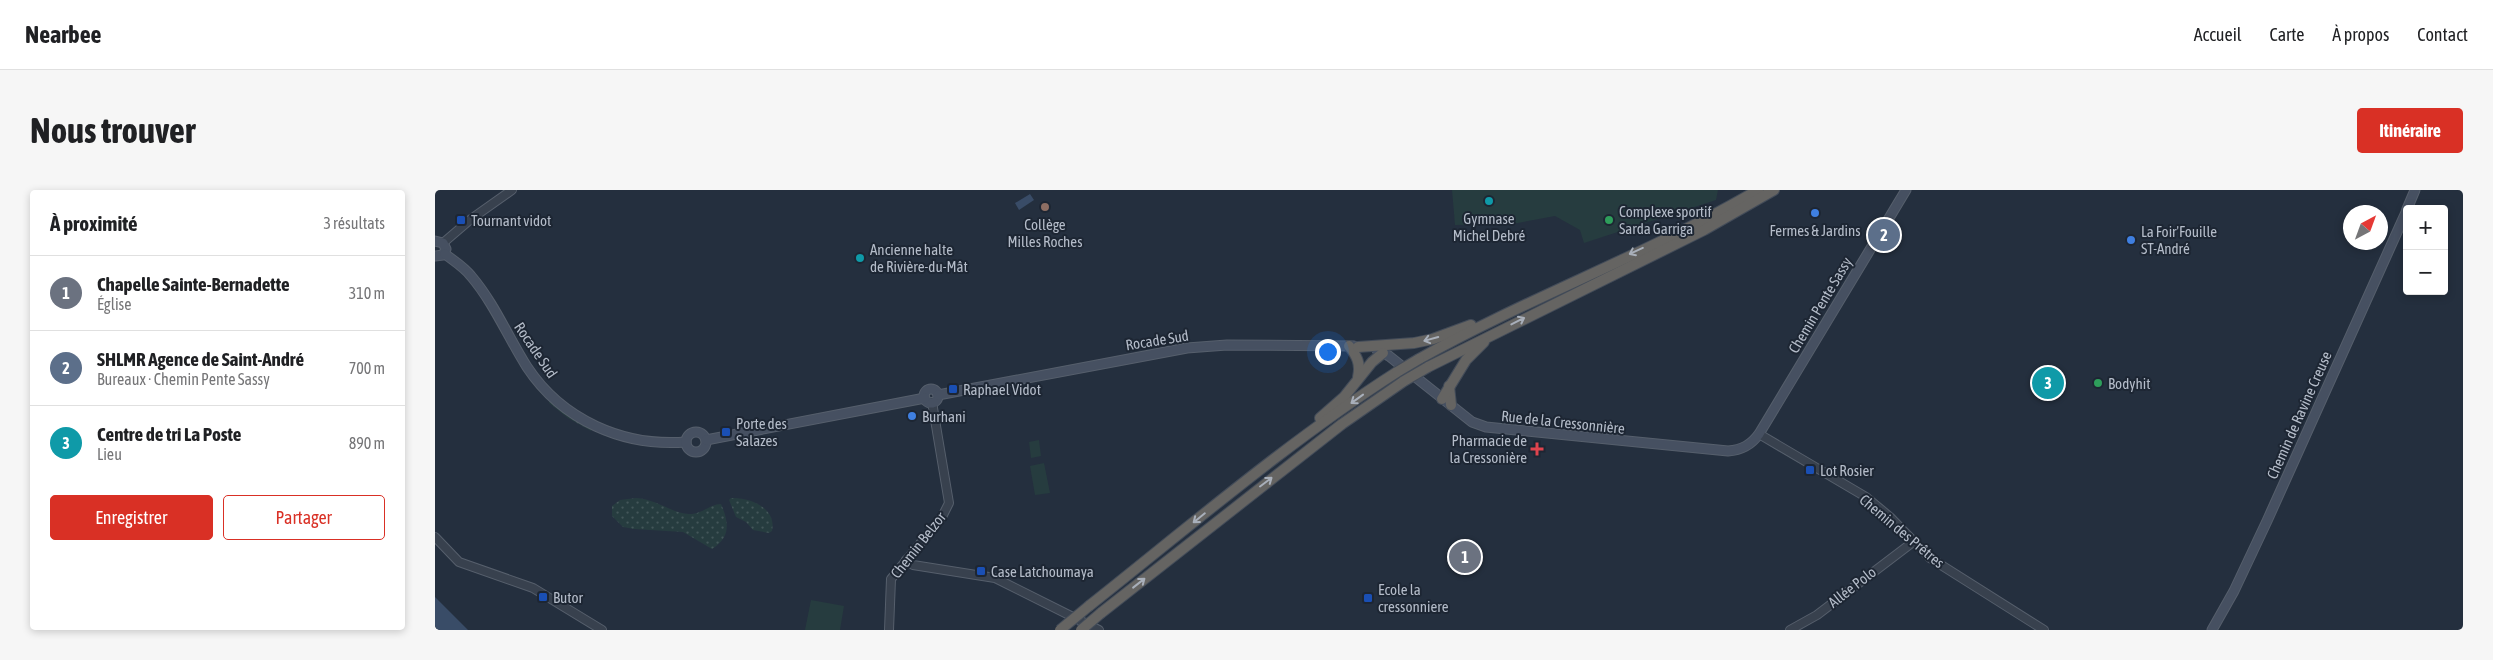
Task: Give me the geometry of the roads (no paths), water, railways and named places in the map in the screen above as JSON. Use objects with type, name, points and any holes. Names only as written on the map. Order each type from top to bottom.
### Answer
[{"type":"highway","points":[[1221,501],[1365,393],[1419,359],[1541,297],[1700,222],[1758,190]]},
{"type":"highway","points":[[1704,230],[1774,190]]},
{"type":"highway","points":[[1081,630],[1342,424],[1404,381],[1494,333],[1704,230],[1744,213],[1784,190]]},
{"type":"highway","points":[[1358,378],[1359,364],[1354,346],[1414,343],[1433,339],[1541,297]]},
{"type":"highway","points":[[1442,399],[1466,360],[1494,333]]},
{"type":"highway","points":[[1060,630],[1221,501],[1330,410],[1372,362],[1383,353]]},
{"type":"highway","points":[[1449,386],[1451,405]]},
{"type":"main road","name":"Chemin Pente Sassy","points":[[1759,434],[1906,190]]},
{"type":"main road","name":"Chemin de Ravine Creuse","points":[[2409,205],[2415,190]]},
{"type":"main road","name":"Chemin de Ravine Creuse","points":[[2212,630],[2234,591],[2403,218]]},
{"type":"main road","points":[[435,256],[445,254],[446,249],[439,242]]},
{"type":"main road","name":"Rocade Sud","points":[[445,254],[471,276],[486,296],[528,368],[561,405],[594,425],[624,437],[649,442],[686,442]]},
{"type":"main road","name":"Rocade Sud","points":[[706,440],[932,399],[1187,348],[1227,345],[1354,346],[1383,353]]},
{"type":"main road","name":"Rue de la Cressonnière","points":[[1383,353],[1472,422],[1486,427],[1734,451],[1748,446],[1759,434]]},
{"type":"main road","points":[[695,432],[703,435],[706,440],[704,447],[698,452],[688,449],[686,442],[689,434],[695,432]]},
{"type":"street","points":[[439,242],[512,190]]},
{"type":"street","name":"Chemin Belzor","points":[[889,630],[889,582],[942,517],[949,503],[932,399]]},
{"type":"street","name":"Chemin des Prêtres","points":[[1759,434],[1866,497],[1890,517],[1930,558],[2043,630]]},
{"type":"street","points":[[435,537],[459,562],[533,588],[602,630]]},
{"type":"street","name":"Allée Polo","points":[[1790,630],[1817,615],[1913,542]]},
{"type":"street","points":[[906,560],[913,565],[995,578],[1099,630]]},
{"type":"water","points":[[1030,194],[1034,200],[1019,210],[1015,203]]},
{"type":"water","points":[[435,597],[468,630],[435,630]]},
{"type":"place","name":"Gymnase Michel Debré","points":[[1489,201]]},
{"type":"place","name":"Collège Milles Roches","points":[[1045,207]]},
{"type":"place","name":"Fermes & Jardins","points":[[1815,213]]},
{"type":"place","name":"Tournant vidot","points":[[461,220]]},
{"type":"place","name":"Complexe sportif Sarda Garriga","points":[[1609,220]]},
{"type":"place","name":"SHLMR Agence de Saint-André","points":[[1884,235]]},
{"type":"place","name":"La Foir'Fouille ST-André","points":[[2131,240]]},
{"type":"place","name":"Ancienne halte de Rivière-du-Mât","points":[[860,258]]},
{"type":"place","name":"Centre de tri La Poste","points":[[2048,383]]},
{"type":"place","name":"Bodyhit","points":[[2098,383]]},
{"type":"place","name":"Raphael Vidot","points":[[953,389]]},
{"type":"place","name":"Burhani","points":[[912,416]]},
{"type":"place","name":"Porte des Salazes","points":[[726,432]]},
{"type":"place","name":"Pharmacie de la Cressonière","points":[[1537,449]]},
{"type":"place","name":"Lot Rosier","points":[[1810,470]]},
{"type":"place","name":"Chapelle Sainte-Bernadette","points":[[1465,557]]},
{"type":"place","name":"Case Latchoumaya","points":[[981,571]]},
{"type":"place","name":"Butor","points":[[543,597]]},
{"type":"place","name":"Ecole la cressonniere","points":[[1368,598]]}]
